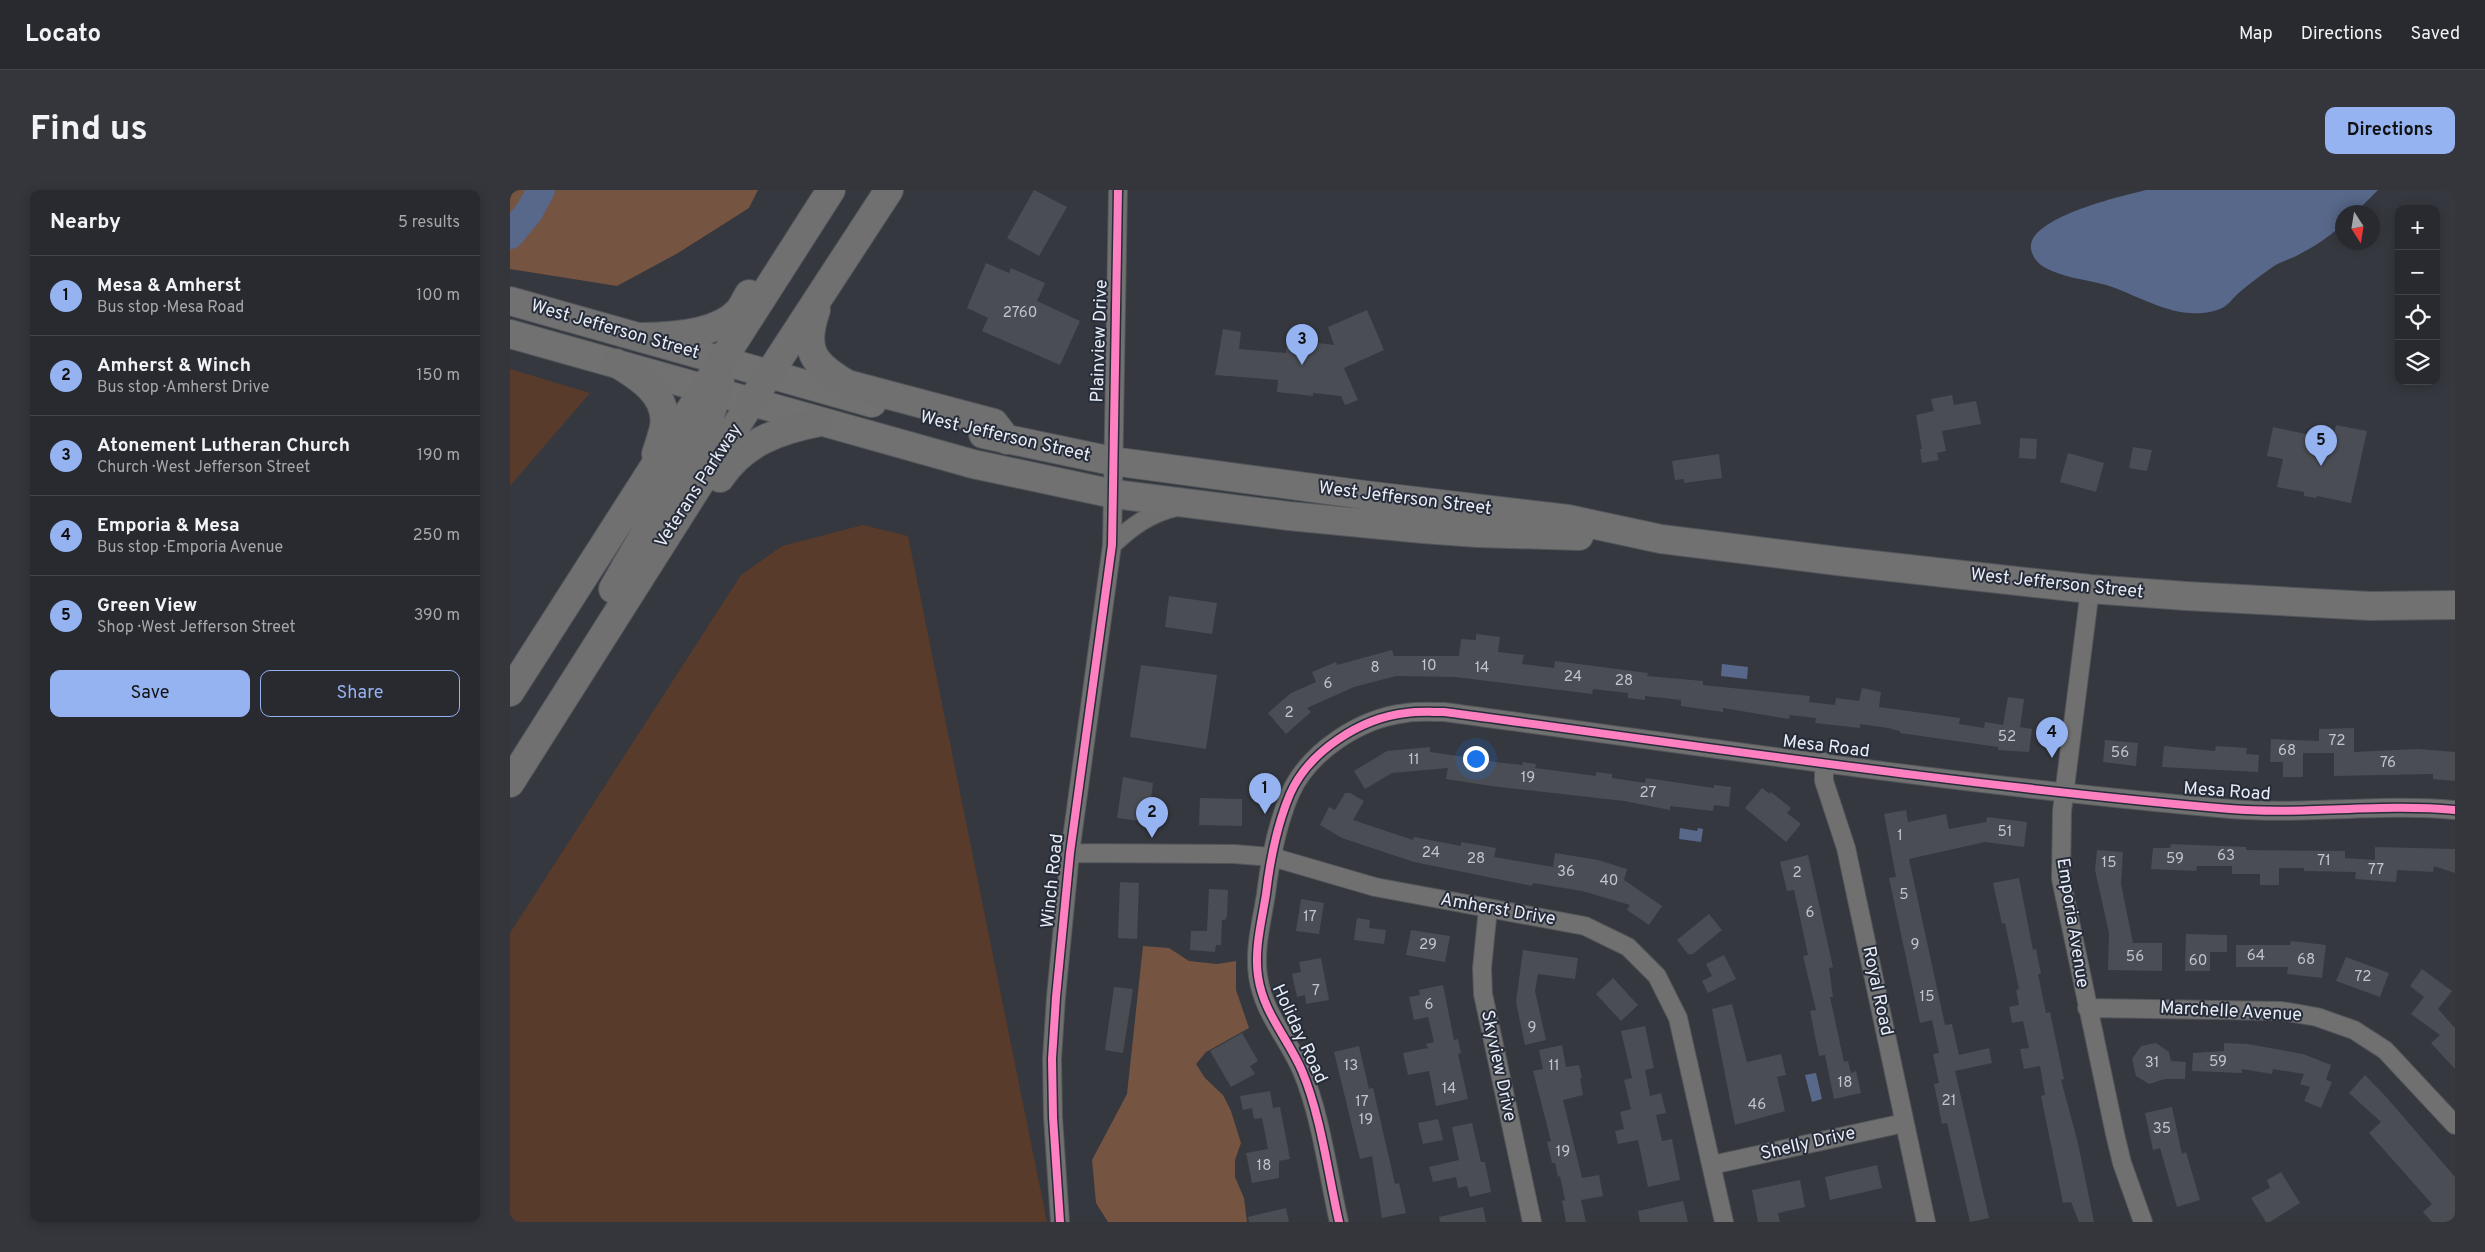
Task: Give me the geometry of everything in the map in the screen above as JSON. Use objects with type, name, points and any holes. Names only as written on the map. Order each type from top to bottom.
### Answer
[{"type":"highway","points":[[640,337],[691,332],[716,325],[739,310],[816,190]]},
{"type":"highway","points":[[553,716],[566,671],[708,424],[712,391],[724,361],[831,190]]},
{"type":"highway","name":"Veterans Parkway","points":[[510,783],[769,374],[889,190]]},
{"type":"highway","points":[[821,295],[810,327],[809,341],[816,362],[824,369],[847,384],[994,424],[1008,440]]},
{"type":"highway","points":[[616,363],[648,385],[660,402],[664,426],[652,469]]},
{"type":"highway","points":[[510,692],[652,469],[712,391]]},
{"type":"highway","points":[[596,648],[624,626],[732,461],[766,437],[820,422]]},
{"type":"main road","name":"West Jefferson Street","points":[[510,301],[1008,440],[1112,461],[1365,495],[1568,519],[1661,539]]},
{"type":"main road","name":"West Jefferson Street","points":[[510,334],[973,464],[1114,494],[1200,505],[1478,533],[1661,539],[2090,589],[2370,606],[2455,606]]},
{"type":"street","name":"Plainview Drive","points":[[1114,494],[1112,461],[1118,190]]},
{"type":"street","name":"Winch Road","points":[[1060,1222],[1053,1117],[1052,1059],[1056,997],[1070,853],[1112,545],[1114,494]]},
{"type":"street","points":[[1112,545],[1131,528],[1157,512],[1177,506],[1200,505]]},
{"type":"street","name":"Emporia Avenue","points":[[2090,589],[2064,793],[2060,847],[2061,880],[2087,1008],[2122,1163],[2143,1222]]},
{"type":"street","name":"Mesa Road","points":[[1272,857],[1290,793],[1315,760],[1328,747],[1360,727],[1386,717],[1406,713],[1444,712],[2064,793],[2234,809],[2314,812],[2422,807],[2455,810]]},
{"type":"street","name":"Royal Road","points":[[1824,762],[1824,781],[1846,848],[1926,1222]]},
{"type":"street","name":"Amherst Drive","points":[[1070,853],[1234,854],[1272,857],[1375,887],[1585,926],[1628,947],[1657,976],[1678,1018],[1724,1222]]},
{"type":"street","name":"Holiday Road","points":[[1272,857],[1257,955],[1257,975],[1267,1009],[1291,1047],[1311,1095],[1339,1222]]},
{"type":"street","name":"Skyview Drive","points":[[1488,908],[1482,968],[1483,994],[1532,1222]]},
{"type":"street","name":"Marchelle Avenue","points":[[2087,1008],[2282,1010],[2317,1017],[2354,1030],[2385,1050],[2402,1066],[2455,1125]]},
{"type":"street","name":"Shelly Drive","points":[[1712,1165],[1904,1122]]},
{"type":"shaded area","points":[[510,190],[758,190],[749,208],[678,253],[617,286],[510,269]]},
{"type":"shaded area","points":[[510,369],[590,393],[510,486]]},
{"type":"shaded area","points":[[863,525],[908,536],[1047,1222],[510,1222],[510,933],[741,575],[782,546]]},
{"type":"shaded area","points":[[1143,946],[1169,948],[1189,961],[1217,964],[1236,961],[1236,990],[1249,1028],[1206,1052],[1196,1064],[1205,1078],[1223,1095],[1231,1111],[1241,1143],[1235,1160],[1235,1177],[1244,1198],[1247,1222],[1108,1222],[1096,1203],[1092,1160],[1127,1094]]},
{"type":"water","points":[[2146,190],[2378,190],[2363,205],[2335,205],[2335,231],[2327,237],[2304,252],[2274,266],[2219,310],[2200,313],[2172,310],[2106,285],[2059,274],[2041,265],[2034,257],[2031,249],[2034,238],[2043,228],[2059,218],[2078,210]]},
{"type":"water","points":[[1722,664],[1748,667],[1747,679],[1721,676]]},
{"type":"water","points":[[1680,828],[1697,831],[1698,828],[1703,829],[1701,842],[1679,839]]},
{"type":"water","points":[[1816,1073],[1822,1099],[1812,1102],[1805,1075]]},
{"type":"building","points":[[1034,190],[1067,207],[1039,256],[1007,238]]},
{"type":"building","points":[[986,263],[1009,273],[1011,268],[1045,283],[1037,301],[1080,321],[1060,365],[982,331],[988,318],[967,308]]},
{"type":"building","points":[[1367,310],[1384,350],[1344,368],[1358,400],[1345,405],[1341,396],[1313,393],[1313,396],[1277,392],[1278,380],[1215,375],[1223,329],[1241,332],[1239,349],[1286,353],[1287,339],[1334,345],[1328,327]]},
{"type":"building","points":[[1952,395],[1954,405],[1976,401],[1981,424],[1942,431],[1946,451],[1937,453],[1939,460],[1922,463],[1920,449],[1922,449],[1916,415],[1934,411],[1931,399]]},
{"type":"building","points":[[2336,425],[2367,431],[2351,503],[2317,496],[2316,498],[2304,496],[2304,492],[2277,487],[2283,459],[2267,456],[2273,427],[2333,440]]},
{"type":"building","points":[[2020,438],[2037,439],[2036,459],[2019,458]]},
{"type":"building","points":[[2133,447],[2152,450],[2147,471],[2129,468]]},
{"type":"building","points":[[2068,453],[2104,463],[2096,492],[2060,482]]},
{"type":"building","points":[[1719,454],[1722,478],[1684,483],[1684,479],[1675,480],[1672,461]]},
{"type":"building","points":[[1169,596],[1217,603],[1212,634],[1165,627]]},
{"type":"building","points":[[1476,634],[1500,637],[1498,652],[1524,655],[1522,664],[1554,668],[1555,661],[1648,673],[1647,676],[1703,681],[1703,685],[1810,696],[1809,702],[1835,705],[1836,698],[1859,701],[1862,688],[1881,692],[1879,707],[1960,718],[1959,724],[1984,728],[1985,722],[2003,725],[2008,697],[2024,699],[2020,727],[2032,729],[2029,752],[1998,750],[1998,747],[1900,733],[1900,731],[1888,728],[1860,724],[1860,728],[1815,723],[1816,718],[1790,715],[1789,719],[1723,708],[1723,712],[1681,706],[1681,700],[1645,696],[1645,700],[1628,698],[1628,693],[1593,689],[1592,694],[1455,677],[1396,676],[1354,687],[1307,708],[1311,712],[1286,734],[1268,713],[1291,693],[1316,682],[1312,672],[1336,662],[1337,665],[1392,650],[1394,656],[1459,656],[1461,639],[1476,640]]},
{"type":"building","points":[[1141,665],[1217,675],[1206,749],[1130,737]]},
{"type":"building","points":[[2354,728],[2354,752],[2418,749],[2455,752],[2455,781],[2433,779],[2433,774],[2334,776],[2334,753],[2303,753],[2303,777],[2283,777],[2283,762],[2270,762],[2271,739],[2319,741],[2319,729]]},
{"type":"building","points":[[2105,740],[2138,743],[2136,766],[2103,762]]},
{"type":"building","points":[[2164,746],[2215,751],[2216,746],[2247,748],[2246,754],[2259,755],[2258,772],[2162,767]]},
{"type":"building","points":[[1430,747],[1430,752],[1464,757],[1465,752],[1479,754],[1479,758],[1495,762],[1522,765],[1523,762],[1536,764],[1535,768],[1596,776],[1596,772],[1612,774],[1612,778],[1645,783],[1646,778],[1714,788],[1714,785],[1731,787],[1729,807],[1714,805],[1713,811],[1670,806],[1670,810],[1624,801],[1491,786],[1446,779],[1448,768],[1392,773],[1365,789],[1354,771],[1387,751]]},
{"type":"building","points":[[1123,777],[1153,783],[1148,822],[1117,818]]},
{"type":"building","points":[[1762,788],[1770,794],[1771,792],[1791,808],[1787,813],[1801,824],[1786,842],[1745,808]]},
{"type":"building","points":[[1345,793],[1350,793],[1364,801],[1353,820],[1413,840],[1414,837],[1461,846],[1461,842],[1496,848],[1494,857],[1553,867],[1555,853],[1598,860],[1627,869],[1624,880],[1662,906],[1649,925],[1627,910],[1630,905],[1582,891],[1533,883],[1532,886],[1414,862],[1342,838],[1320,825],[1329,807],[1335,810]]},
{"type":"building","points":[[1200,798],[1242,799],[1242,826],[1199,825]]},
{"type":"building","points":[[1906,810],[1908,822],[1946,814],[1949,829],[1986,822],[1987,817],[2027,822],[2024,847],[1985,842],[1909,859],[1945,1025],[1952,1024],[1959,1055],[1989,1048],[1992,1063],[1955,1071],[1989,1218],[1970,1222],[1947,1123],[1942,1124],[1934,1084],[1939,1083],[1933,1054],[1939,1053],[1932,1020],[1920,1023],[1889,878],[1896,877],[1884,814]]},
{"type":"building","points":[[2171,844],[2246,847],[2246,850],[2345,851],[2345,858],[2375,860],[2375,847],[2455,849],[2455,873],[2434,866],[2433,872],[2397,870],[2396,882],[2355,879],[2356,872],[2304,871],[2304,868],[2279,868],[2279,885],[2260,885],[2260,874],[2232,874],[2232,866],[2197,866],[2196,871],[2151,869],[2153,848],[2170,848]]},
{"type":"building","points":[[2097,850],[2123,852],[2121,884],[2133,943],[2162,943],[2162,971],[2108,970],[2109,933],[2095,870]]},
{"type":"building","points":[[1808,855],[1833,967],[1829,968],[1833,997],[1830,997],[1844,1062],[1848,1061],[1851,1073],[1856,1071],[1861,1093],[1834,1099],[1825,1055],[1819,1056],[1810,1011],[1816,1010],[1803,956],[1808,955],[1794,890],[1787,891],[1780,862]]},
{"type":"building","points":[[2019,878],[2033,950],[2036,949],[2041,974],[2038,974],[2046,1013],[2050,1012],[2064,1079],[2061,1080],[2078,1143],[2094,1222],[2079,1222],[2071,1202],[2063,1203],[2041,1096],[2045,1095],[2040,1066],[2024,1069],[2020,1049],[2029,1048],[2023,1021],[2012,1023],[2009,1007],[2019,1005],[2016,990],[2019,989],[2005,923],[2002,924],[1993,883]]},
{"type":"building","points":[[1120,882],[1139,883],[1137,939],[1118,938]]},
{"type":"building","points":[[1209,889],[1228,890],[1227,916],[1225,920],[1222,920],[1221,945],[1216,945],[1215,952],[1190,950],[1191,931],[1207,931]]},
{"type":"building","points":[[1301,899],[1324,903],[1319,934],[1296,931]]},
{"type":"building","points":[[1709,914],[1722,930],[1693,954],[1688,954],[1677,940]]},
{"type":"building","points":[[1357,918],[1370,920],[1369,928],[1386,930],[1384,944],[1354,940]]},
{"type":"building","points":[[1411,930],[1450,936],[1445,962],[1406,955]]},
{"type":"building","points":[[2186,934],[2227,935],[2227,952],[2210,952],[2210,971],[2185,971]]},
{"type":"building","points":[[2291,941],[2326,945],[2322,978],[2287,974],[2288,967],[2236,967],[2236,945],[2290,945]]},
{"type":"building","points":[[1523,950],[1578,958],[1575,979],[1538,974],[1535,991],[1546,1040],[1525,1045],[1516,1002]]},
{"type":"building","points":[[1724,955],[1736,979],[1708,993],[1702,981],[1712,976],[1706,964]]},
{"type":"building","points":[[2346,957],[2389,973],[2380,997],[2336,981]]},
{"type":"building","points":[[1321,958],[1329,1000],[1306,1004],[1305,995],[1297,997],[1292,974],[1301,972],[1299,962]]},
{"type":"building","points":[[2422,969],[2452,991],[2438,1009],[2455,1028],[2455,1069],[2431,1043],[2440,1035],[2411,1014],[2424,997],[2410,986]]},
{"type":"building","points":[[1613,978],[1638,1005],[1621,1021],[1596,994]]},
{"type":"building","points":[[1443,985],[1454,1040],[1458,1039],[1461,1053],[1458,1054],[1468,1099],[1436,1106],[1429,1071],[1408,1075],[1403,1053],[1428,1048],[1426,1044],[1434,1042],[1428,1017],[1414,1020],[1409,997],[1420,995],[1419,990]]},
{"type":"building","points":[[1114,987],[1133,989],[1123,1053],[1105,1050]]},
{"type":"building","points":[[1732,1004],[1747,1062],[1781,1054],[1786,1075],[1777,1077],[1785,1111],[1735,1125],[1712,1009]]},
{"type":"building","points":[[1645,1026],[1654,1068],[1645,1070],[1650,1096],[1661,1093],[1666,1113],[1656,1115],[1662,1141],[1672,1139],[1680,1180],[1648,1187],[1638,1140],[1618,1144],[1615,1131],[1624,1129],[1620,1112],[1631,1109],[1624,1080],[1632,1078],[1621,1031]]},
{"type":"building","points":[[1242,1033],[1258,1061],[1250,1066],[1255,1074],[1231,1087],[1210,1051]]},
{"type":"building","points":[[2156,1043],[2169,1052],[2171,1061],[2186,1062],[2185,1079],[2165,1079],[2149,1084],[2136,1076],[2132,1059],[2141,1046]]},
{"type":"building","points":[[2224,1043],[2248,1044],[2303,1054],[2331,1065],[2326,1080],[2332,1082],[2321,1108],[2304,1101],[2310,1087],[2300,1084],[2304,1074],[2273,1069],[2272,1074],[2242,1069],[2242,1073],[2192,1071],[2193,1053],[2224,1051]]},
{"type":"building","points":[[1562,1045],[1566,1067],[1579,1065],[1582,1078],[1580,1078],[1583,1095],[1563,1100],[1582,1178],[1599,1175],[1603,1196],[1581,1200],[1586,1222],[1566,1222],[1562,1201],[1565,1200],[1560,1176],[1558,1177],[1555,1163],[1552,1163],[1547,1142],[1551,1141],[1533,1071],[1543,1069],[1539,1050]]},
{"type":"building","points":[[1359,1046],[1369,1089],[1373,1088],[1395,1184],[1399,1183],[1406,1213],[1382,1218],[1372,1156],[1360,1159],[1334,1052]]},
{"type":"building","points":[[2365,1075],[2455,1177],[2455,1222],[2432,1222],[2423,1212],[2432,1204],[2369,1133],[2381,1122],[2349,1093]]},
{"type":"building","points":[[1270,1091],[1273,1108],[1280,1107],[1290,1159],[1279,1161],[1279,1178],[1252,1183],[1246,1153],[1268,1149],[1262,1118],[1254,1119],[1252,1108],[1243,1110],[1240,1096]]},
{"type":"building","points":[[2172,1107],[2182,1154],[2186,1152],[2200,1200],[2177,1207],[2160,1148],[2153,1150],[2145,1113]]},
{"type":"building","points":[[1438,1119],[1443,1140],[1423,1144],[1418,1123]]},
{"type":"building","points":[[1472,1123],[1481,1162],[1485,1162],[1491,1192],[1470,1197],[1467,1186],[1458,1188],[1456,1177],[1433,1182],[1429,1167],[1459,1160],[1452,1127]]},
{"type":"building","points":[[1877,1165],[1882,1188],[1830,1200],[1825,1177]]},
{"type":"building","points":[[2281,1172],[2300,1203],[2270,1222],[2266,1222],[2251,1198],[2270,1188],[2267,1180]]},
{"type":"building","points":[[1800,1180],[1805,1207],[1778,1213],[1780,1222],[1758,1222],[1752,1190]]},
{"type":"building","points":[[1683,1201],[1688,1222],[1640,1222],[1638,1211]]},
{"type":"building","points":[[1483,1207],[1486,1222],[1440,1222],[1439,1217]]},
{"type":"building","points":[[1286,1208],[1289,1222],[1249,1222],[1248,1217]]},
{"type":"waterway","points":[[510,235],[529,212],[541,190]]},
{"type":"cycle path","points":[[1060,1222],[1053,1117],[1052,1059],[1070,853],[1112,545],[1118,190]]},
{"type":"cycle path","points":[[1339,1222],[1309,1088],[1296,1059],[1265,1002],[1258,976],[1257,955],[1272,856],[1281,818],[1290,794],[1299,778],[1323,751],[1338,739],[1372,722],[1406,713],[1444,712],[1935,777],[2131,800],[2230,809],[2286,811],[2427,808],[2455,810]]},
{"type":"place","name":"Atonement Lutheran Church","points":[[1302,365]]},
{"type":"place","name":"Green View","points":[[2321,466]]},
{"type":"place","name":"Emporia & Mesa","points":[[2052,758]]},
{"type":"place","name":"Mesa & Amherst","points":[[1265,814]]},
{"type":"place","name":"Amherst & Winch","points":[[1152,838]]}]
